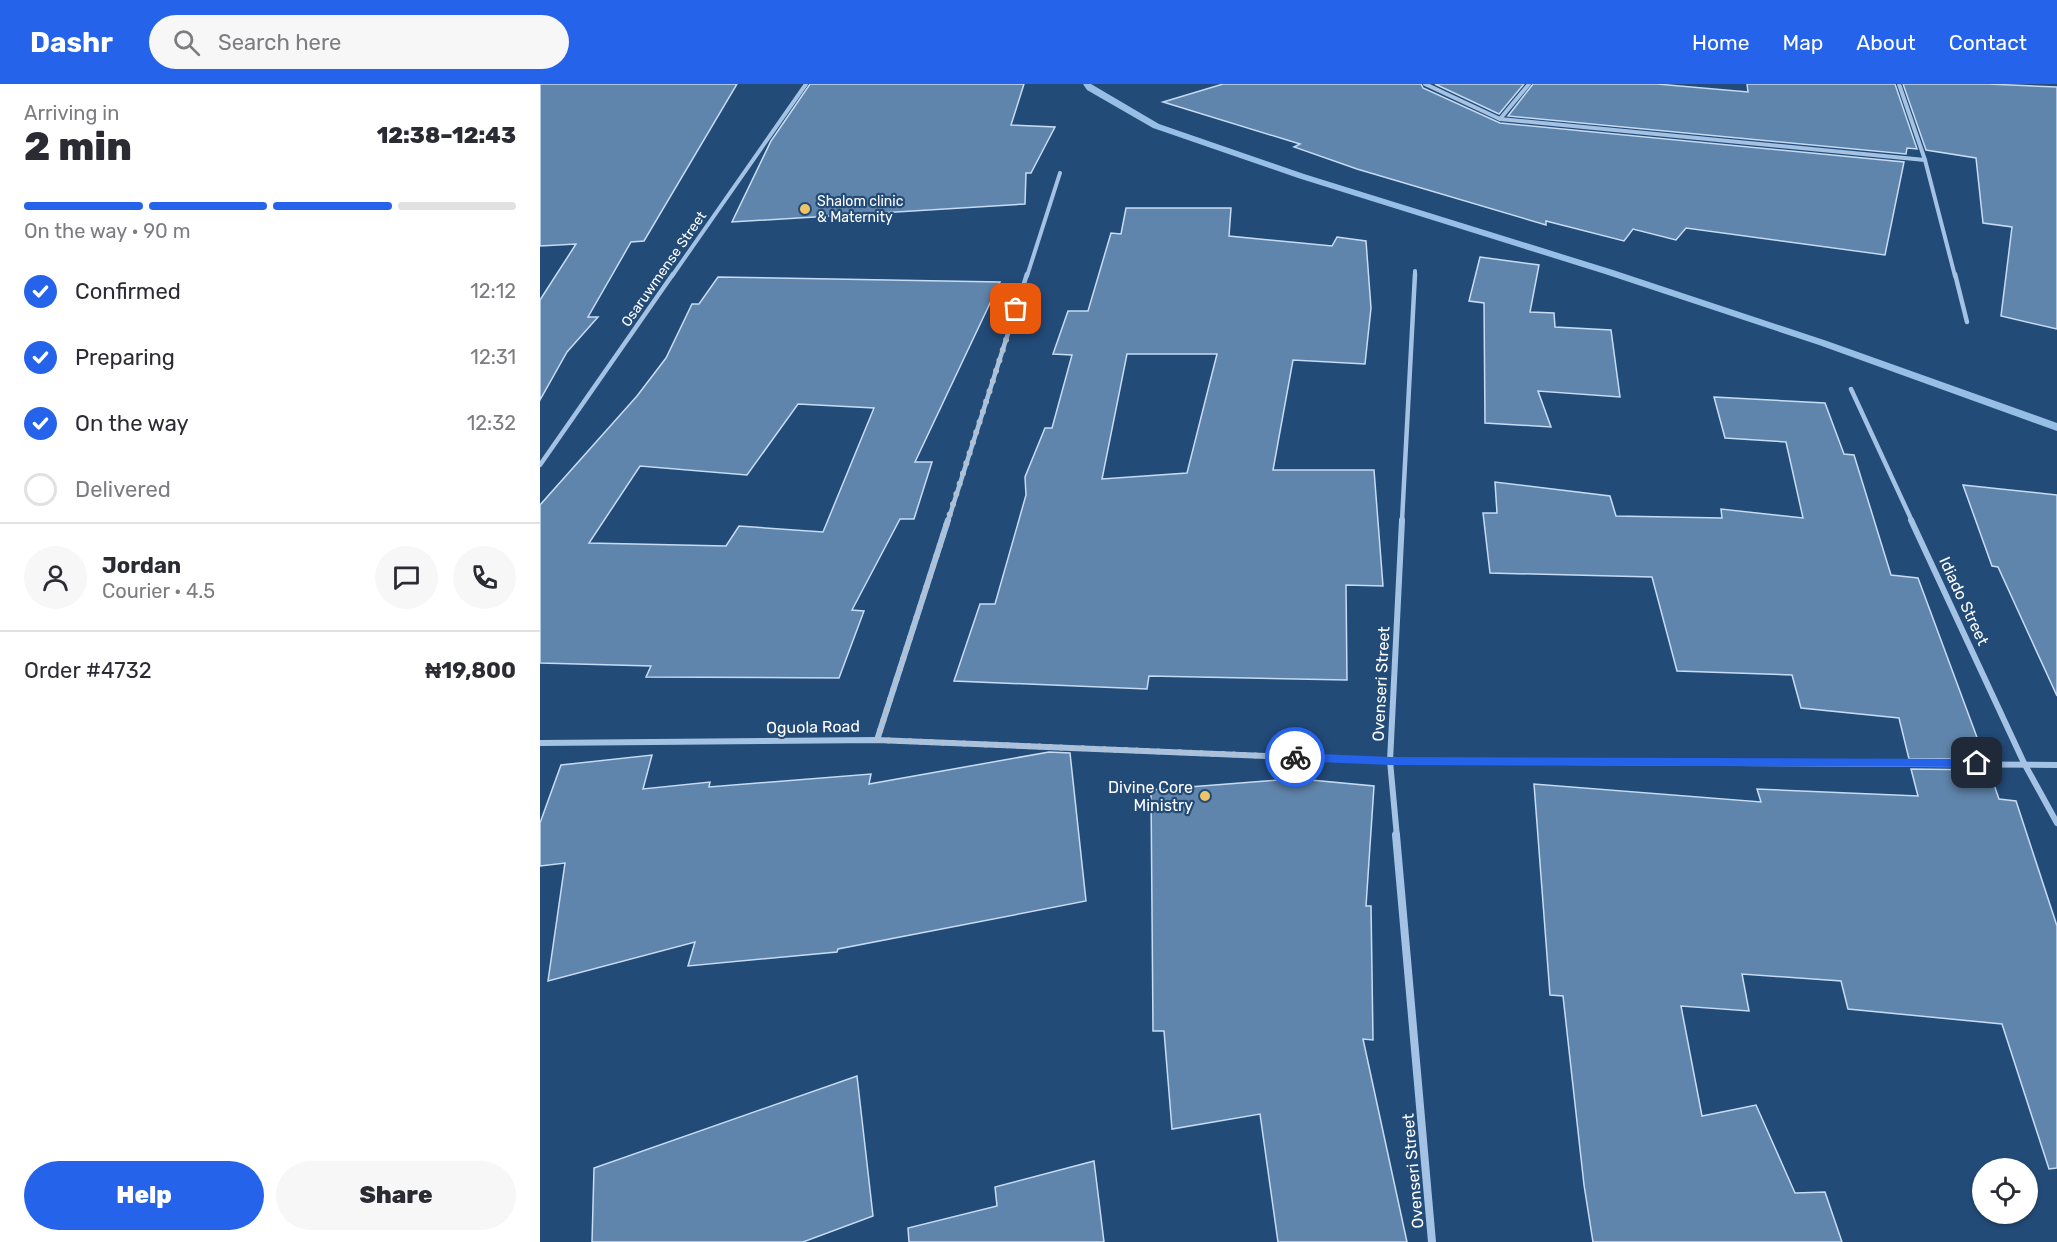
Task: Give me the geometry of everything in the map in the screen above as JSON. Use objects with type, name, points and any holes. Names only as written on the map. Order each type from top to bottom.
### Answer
[{"type":"street","name":"Osaruwmense Street","points":[[540,465],[806,84]]},
{"type":"street","points":[[1425,84],[1500,119],[1925,160]]},
{"type":"street","points":[[1500,119],[1529,84]]},
{"type":"street","points":[[1899,84],[1925,160],[1967,322]]},
{"type":"street","points":[[877,740],[1060,173]]},
{"type":"street","name":"Ovenseri Street","points":[[1415,271],[1390,761],[1432,1242]]},
{"type":"street","name":"Idiado Street","points":[[1851,389],[2024,763],[2057,823]]},
{"type":"street","name":"Oguola Road","points":[[540,743],[877,740],[1390,761],[2024,763],[2057,765]]},
{"type":"building","points":[[540,84],[737,84],[644,241],[631,242],[588,317],[598,317],[567,352],[540,400],[540,300],[576,244],[540,246]]},
{"type":"building","points":[[810,84],[1024,84],[1011,125],[1055,127],[1031,173],[1026,173],[1025,204],[732,222],[771,141]]},
{"type":"building","points":[[1223,84],[1421,84],[1423,88],[1500,123],[1904,162],[1885,255],[1686,228],[1676,240],[1633,229],[1624,241],[1546,221],[1546,225],[1357,169],[1294,147],[1300,144],[1163,102]]},
{"type":"building","points":[[1435,84],[1524,84],[1499,114]]},
{"type":"building","points":[[1533,84],[1657,84],[1748,92],[1747,84],[1895,84],[1917,149],[1907,148],[1906,154],[1508,116]]},
{"type":"building","points":[[1903,84],[2057,87],[2057,329],[2001,316],[2012,227],[1983,223],[1976,158],[1926,150]]},
{"type":"building","points":[[1126,208],[1231,208],[1229,236],[1332,246],[1337,237],[1366,241],[1371,308],[1365,364],[1293,360],[1273,470],[1374,470],[1383,586],[1346,585],[1347,680],[1149,676],[1147,689],[954,681],[980,604],[995,604],[1026,495],[1025,477],[1045,428],[1052,428],[1072,355],[1053,354],[1068,311],[1088,311],[1111,233],[1121,234]],"holes":[[[1127,354],[1217,354],[1187,473],[1102,479]]]},
{"type":"building","points":[[1480,257],[1539,265],[1530,312],[1554,313],[1555,327],[1611,330],[1620,397],[1538,391],[1551,427],[1485,423],[1484,303],[1469,301]]},
{"type":"building","points":[[718,277],[1000,282],[915,462],[932,462],[914,519],[900,519],[852,610],[864,611],[839,678],[646,677],[651,666],[540,663],[540,505],[637,396],[666,358],[692,304],[699,304]],"holes":[[[798,404],[874,408],[823,532],[739,526],[726,546],[589,543],[640,466],[747,475]]]},
{"type":"building","points":[[1714,397],[1825,403],[1844,454],[1854,455],[1891,575],[1918,578],[1985,759],[1909,759],[1899,718],[1801,708],[1792,675],[1677,671],[1652,577],[1490,573],[1483,513],[1497,513],[1495,482],[1610,496],[1616,516],[1722,518],[1721,509],[1803,518],[1786,442],[1725,438]]},
{"type":"building","points":[[1963,485],[2057,495],[2057,696],[1998,567],[1992,566]]},
{"type":"building","points":[[1049,752],[1070,753],[1086,901],[838,949],[837,952],[688,966],[695,942],[548,981],[565,863],[540,866],[540,823],[561,765],[652,755],[643,789],[710,782],[709,787],[871,774],[869,784]]},
{"type":"building","points":[[1911,769],[1989,770],[1999,799],[2016,801],[2057,926],[2057,1168],[2049,1169],[2002,1024],[1848,1009],[1841,981],[1742,974],[1749,1011],[1681,1006],[1702,1116],[1756,1105],[1795,1193],[1825,1192],[1842,1242],[1593,1242],[1584,1185],[1563,996],[1550,995],[1534,784],[1761,802],[1757,789],[1918,796]]},
{"type":"building","points":[[1279,777],[1374,786],[1366,906],[1371,906],[1373,1040],[1363,1039],[1407,1242],[1278,1242],[1260,1114],[1172,1129],[1164,1031],[1153,1031],[1151,790],[1278,780]]},
{"type":"building","points":[[857,1076],[873,1216],[803,1242],[592,1242],[594,1168]]},
{"type":"building","points":[[1094,1161],[1104,1242],[909,1242],[908,1228],[997,1206],[995,1187]]},
{"type":"waterway","points":[[1087,84],[1090,88],[1156,126],[1301,176],[1609,272],[1823,343],[2057,427]]},
{"type":"way so far","points":[[1016,309],[877,740],[1295,757]]},
{"type":"place","name":"Shalom clinic & Maternity","points":[[805,209]]},
{"type":"place","name":"Divine Core Ministry","points":[[1205,796]]},
{"type":"route","points":[[1295,757],[1390,761],[1977,763]]}]
